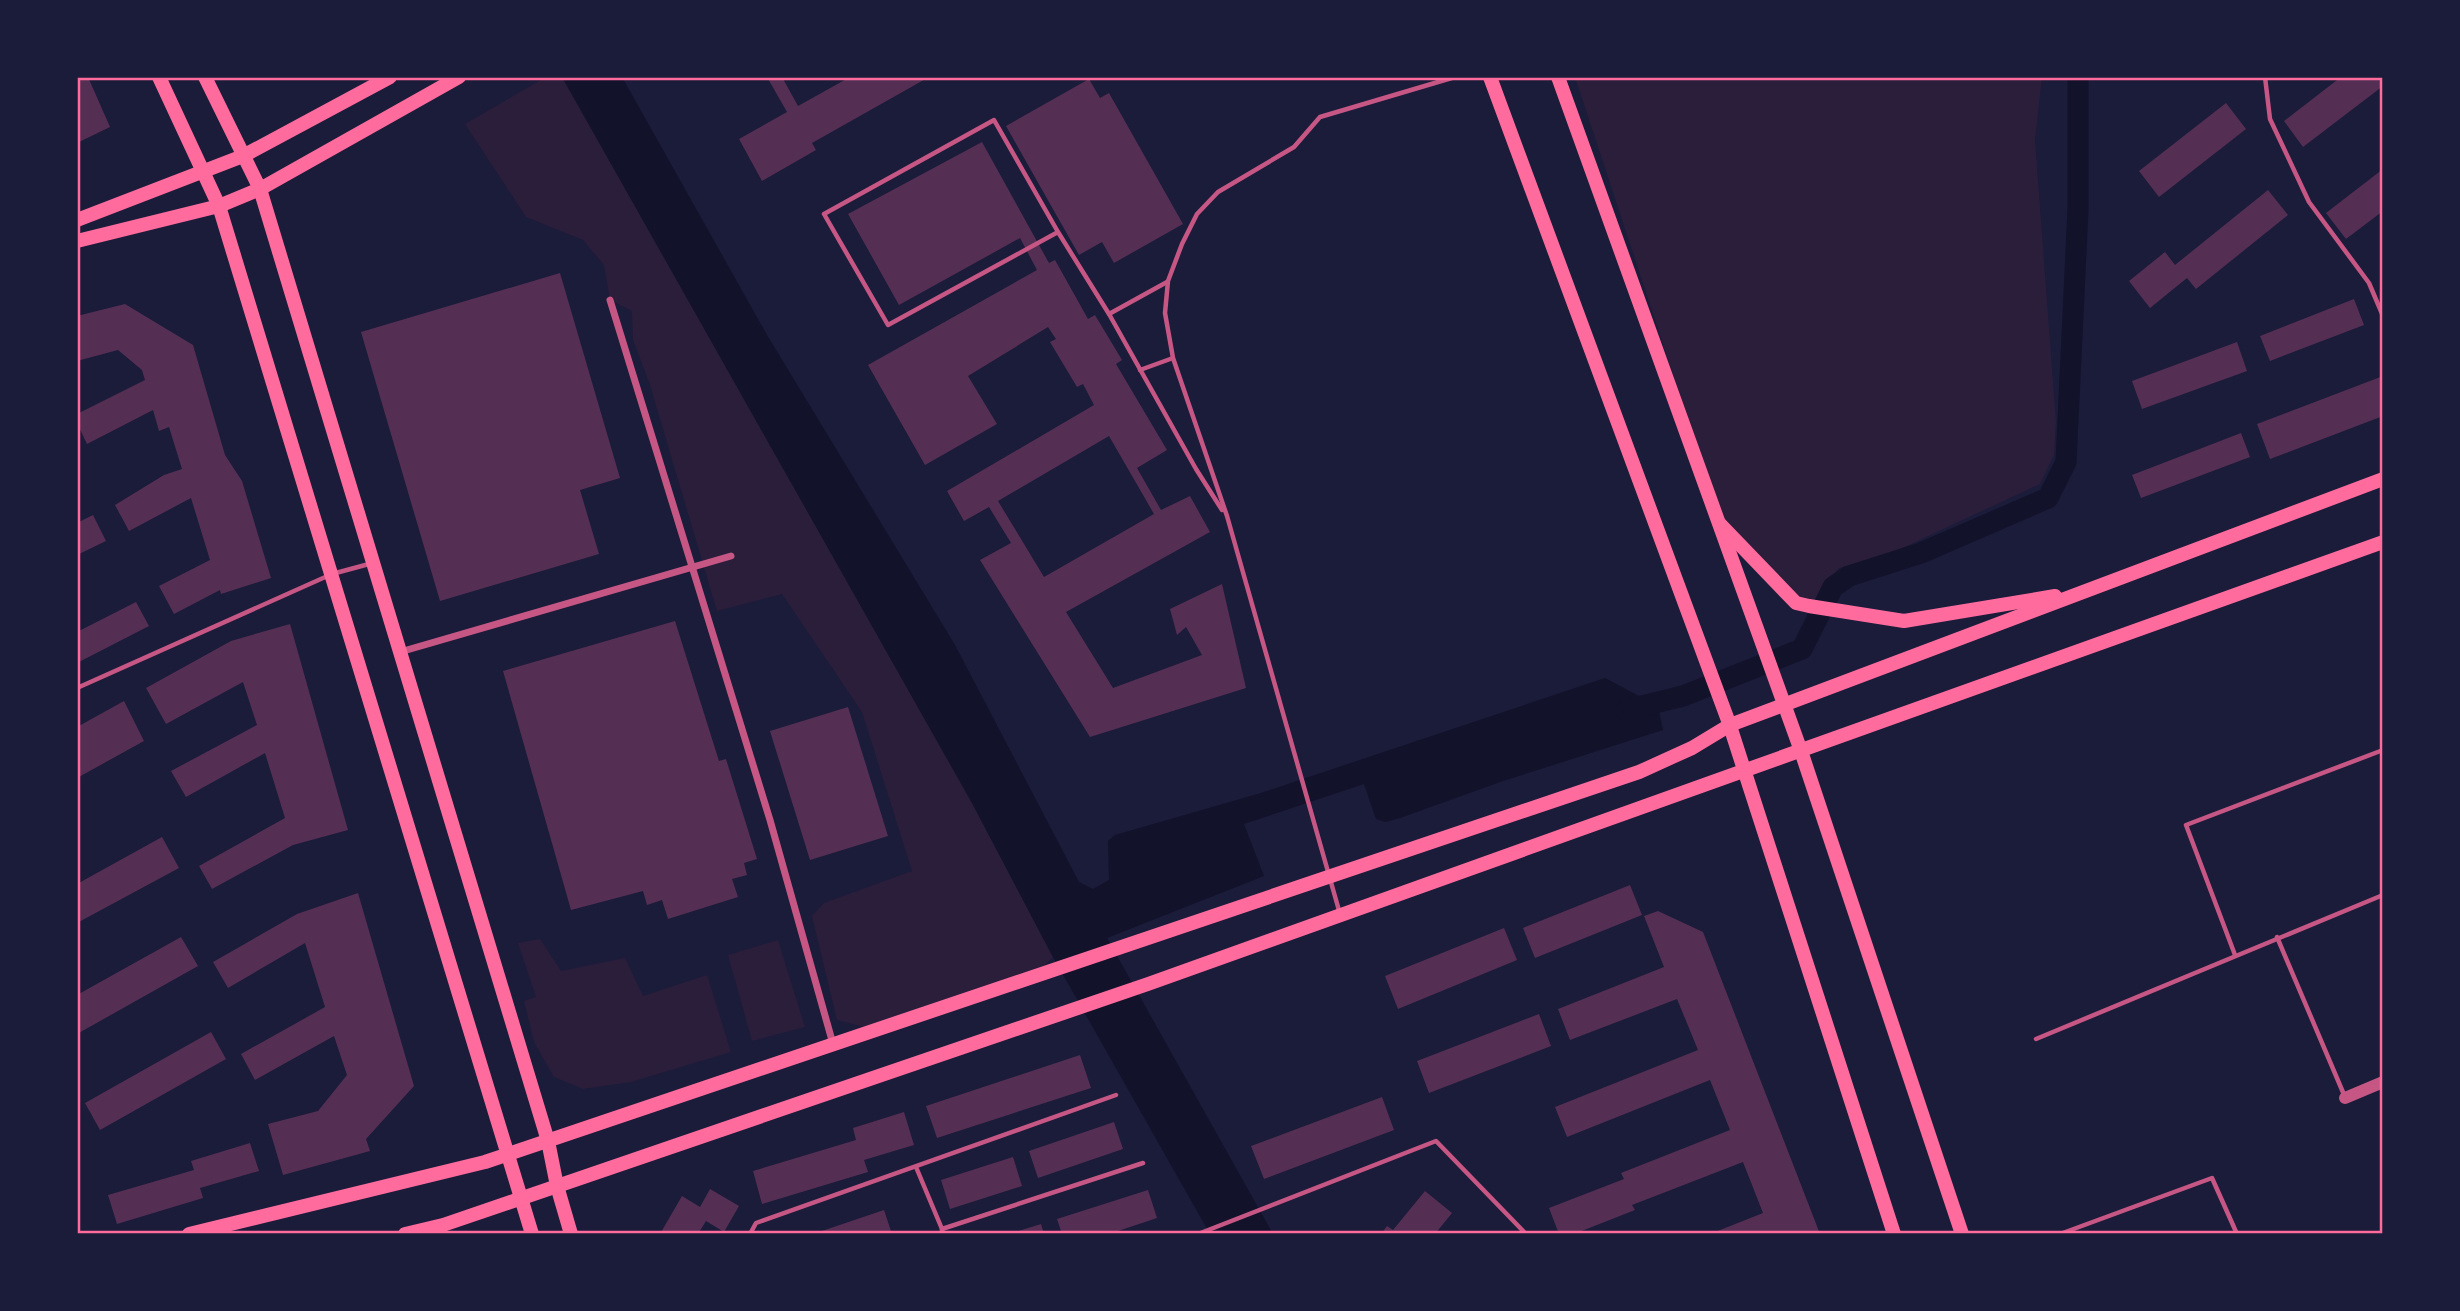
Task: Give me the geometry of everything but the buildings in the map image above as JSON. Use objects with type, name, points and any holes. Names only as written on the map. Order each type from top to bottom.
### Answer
[{"type":"main road","points":[[159,77],[219,206],[532,1234]]},
{"type":"main road","points":[[205,77],[260,189],[548,1141],[571,1234]]},
{"type":"main road","points":[[77,220],[243,156],[390,77]]},
{"type":"main road","points":[[77,241],[219,206],[260,189],[459,77]]},
{"type":"main road","points":[[1490,77],[1730,724],[1894,1234]]},
{"type":"main road","points":[[1558,77],[1801,751],[1962,1234]]},
{"type":"main road","points":[[189,1234],[485,1162],[1639,772],[1692,748],[1730,724],[2383,479]]},
{"type":"main road","points":[[1716,520],[1796,603],[1809,606],[1904,621],[2087,591]]},
{"type":"main road","points":[[405,1234],[443,1225],[1148,984],[2383,542]]},
{"type":"street","points":[[610,300],[770,820],[834,1044]]},
{"type":"street","points":[[400,652],[731,556]]},
{"type":"street","points":[[2345,1098],[2383,1082]]},
{"type":"lane","points":[[1340,916],[1227,516],[1173,358],[1164,313],[1168,281],[1197,214],[1218,192],[1294,147],[1320,117],[1455,77]]},
{"type":"lane","points":[[2265,77],[2270,119],[2309,202],[2369,283],[2383,316]]},
{"type":"lane","points":[[1058,232],[888,325],[824,214],[994,120],[1109,314],[1196,469],[1227,516]]},
{"type":"lane","points":[[1109,314],[1168,281]]},
{"type":"lane","points":[[1140,370],[1173,358]]},
{"type":"lane","points":[[77,688],[332,574],[373,563]]},
{"type":"lane","points":[[2235,955],[2186,825],[2383,750]]},
{"type":"lane","points":[[2036,1039],[2383,895]]},
{"type":"lane","points":[[2277,937],[2345,1098]]},
{"type":"lane","points":[[750,1234],[756,1223],[1116,1095]]},
{"type":"lane","points":[[1198,1234],[1436,1141],[1526,1234]]},
{"type":"lane","points":[[916,1166],[942,1231],[1143,1163]]},
{"type":"lane","points":[[2060,1234],[2212,1178],[2237,1234]]},
{"type":"shaded area","points":[[546,77],[562,77],[972,803],[1053,957],[1045,965],[864,1027],[837,1020],[812,916],[824,903],[912,871],[862,712],[782,594],[717,611],[649,382],[633,340],[632,311],[610,300],[604,265],[583,240],[526,217],[465,124]]},
{"type":"shaded area","points":[[562,77],[622,77],[767,335],[955,645],[1079,882],[1093,889],[1109,880],[1108,841],[1115,835],[1261,793],[1605,678],[1658,706],[1663,730],[1503,781],[1400,818],[1385,822],[1376,819],[1364,784],[1244,824],[1264,876],[1107,938],[1273,1234],[1210,1234],[1053,957],[972,803]]},
{"type":"shaded area","points":[[1575,77],[2042,77],[2035,140],[2056,422],[2054,455],[2040,484],[1881,558],[1839,568],[1813,604],[1798,599],[1720,517]]},
{"type":"shaded area","points":[[540,939],[561,971],[625,958],[643,996],[707,975],[731,1052],[631,1082],[583,1089],[554,1077],[534,1042],[524,1001],[536,997],[518,943]]},
{"type":"shaded area","points":[[778,940],[805,1027],[752,1041],[728,955]]},
{"type":"waterway","points":[[1626,710],[1683,696],[1802,649],[1833,587],[1849,576],[1921,553],[2048,498],[2066,462],[2078,209],[2078,77]]}]
